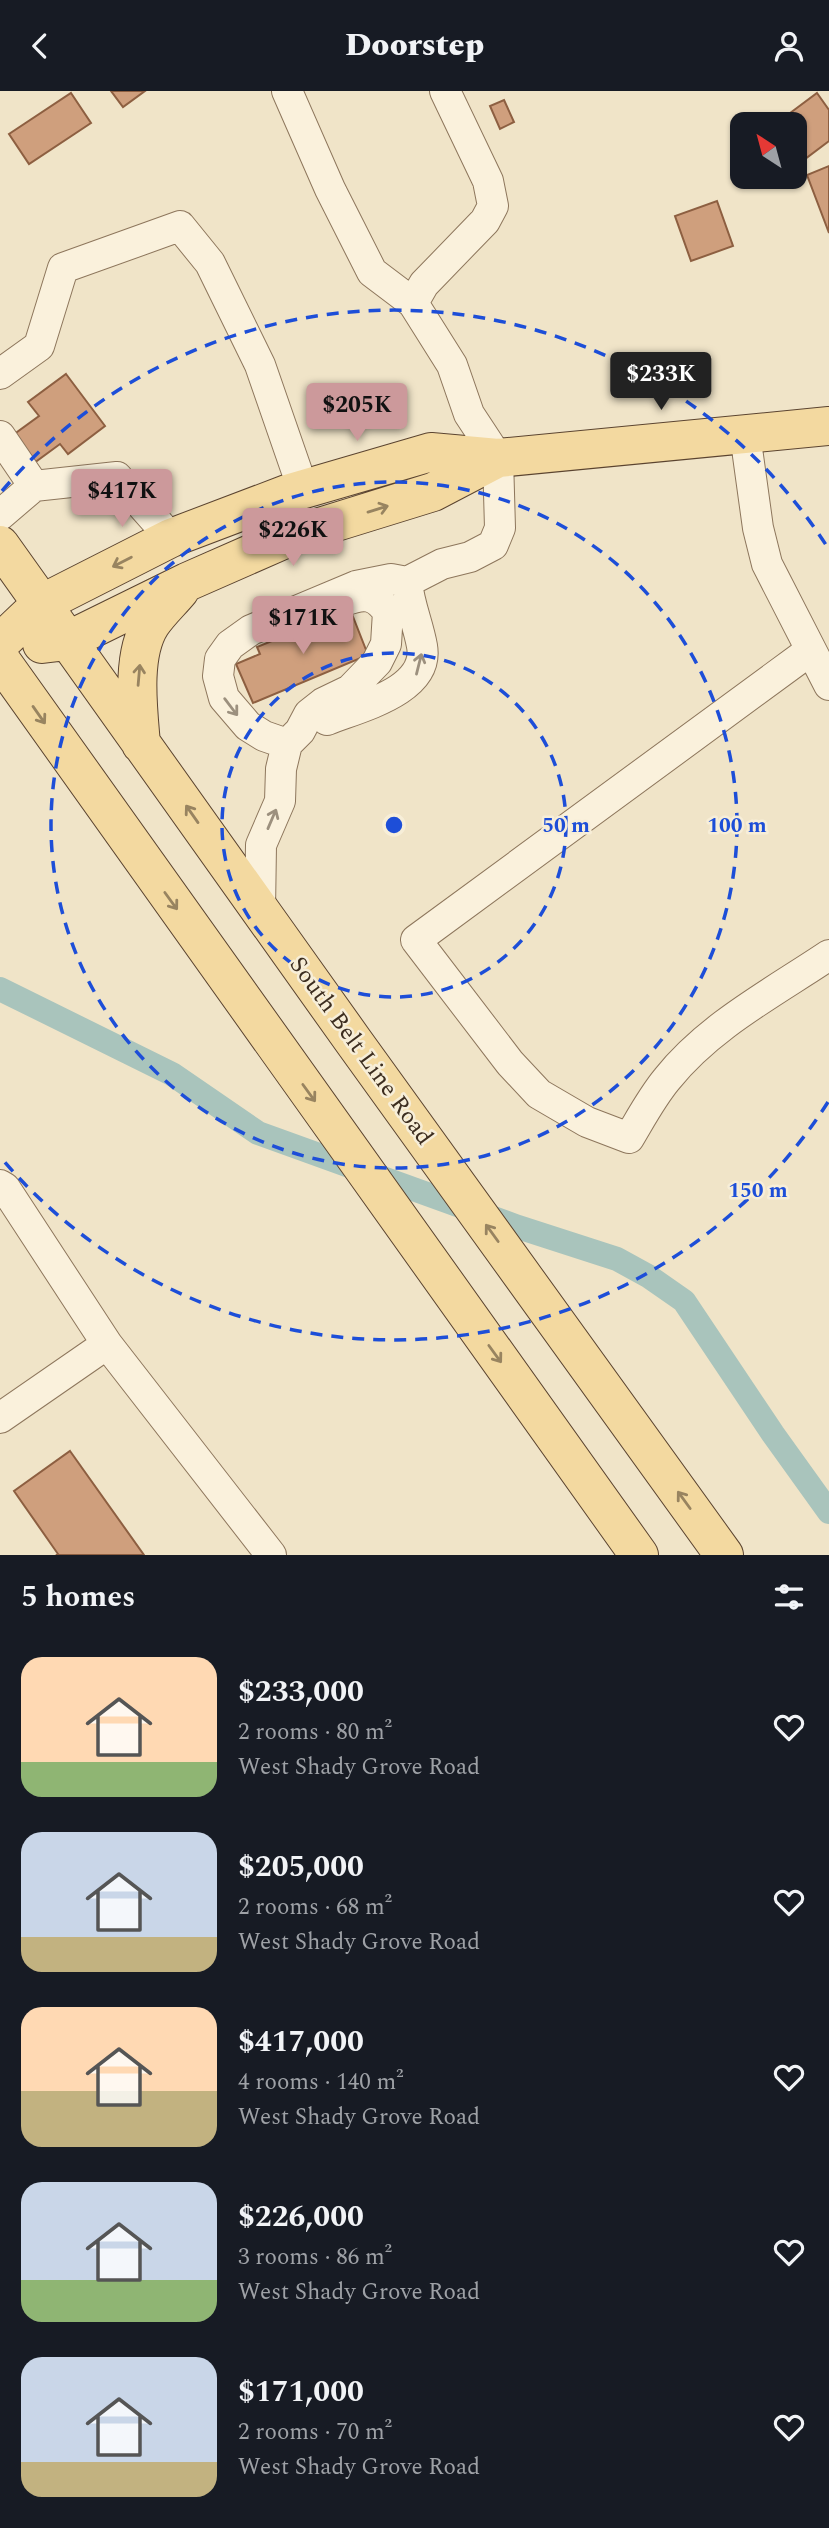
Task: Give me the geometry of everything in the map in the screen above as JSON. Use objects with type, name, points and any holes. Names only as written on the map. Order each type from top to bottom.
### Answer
[{"type":"main road","points":[[0,643],[41,604],[170,538],[303,489],[431,452],[498,458],[829,426]]},
{"type":"main road","points":[[0,648],[67,641],[187,582],[294,535],[433,492],[498,458]]},
{"type":"main road","name":"South Belt Line Road","points":[[0,545],[724,1555]]},
{"type":"main road","points":[[141,744],[138,689],[144,641],[150,625],[187,582]]},
{"type":"main road","points":[[0,659],[639,1555]]},
{"type":"lane","points":[[287,91],[330,189],[372,272],[413,303],[452,365],[468,414],[498,458],[500,528],[494,545],[470,557],[442,563],[407,582],[391,579],[356,586],[251,630],[230,645],[219,659],[218,676],[224,698],[248,726],[264,736],[294,737],[396,692],[417,675],[423,649],[410,606],[407,582]]},
{"type":"lane","points":[[413,303],[424,283],[485,221],[493,206],[488,181],[445,91]]},
{"type":"lane","points":[[0,374],[39,346],[63,268],[180,226],[210,263],[260,365],[303,489]]},
{"type":"lane","points":[[745,434],[758,528],[767,563],[829,685]]},
{"type":"lane","points":[[0,436],[34,487]]},
{"type":"lane","points":[[0,515],[34,487],[117,477],[170,538]]},
{"type":"lane","points":[[230,645],[355,597],[370,596],[380,600],[388,612],[386,644],[377,662],[350,690],[323,703],[309,714],[294,737],[281,769],[280,801],[261,845],[260,910]]},
{"type":"lane","points":[[811,650],[415,940],[510,1063],[539,1094],[587,1122],[629,1138],[666,1080],[690,1053],[721,1028],[829,955]]},
{"type":"lane","points":[[0,1185],[5,1188],[107,1344],[271,1555]]},
{"type":"lane","points":[[0,1418],[107,1344]]},
{"type":"building","points":[[111,91],[145,91],[123,107]]},
{"type":"building","points":[[71,93],[91,123],[29,164],[9,134]]},
{"type":"building","points":[[817,93],[829,110],[829,141],[807,158],[807,112],[791,112]]},
{"type":"building","points":[[504,100],[514,122],[500,129],[490,106]]},
{"type":"building","points":[[829,166],[829,233],[807,175]]},
{"type":"building","points":[[717,201],[733,246],[691,261],[675,216]]},
{"type":"building","points":[[66,374],[105,426],[68,454],[60,444],[34,463],[13,435],[39,416],[28,402]]},
{"type":"building","points":[[350,609],[368,655],[253,703],[236,664],[260,654],[257,647]]},
{"type":"building","points":[[70,1451],[144,1555],[56,1555],[58,1554],[14,1491]]},
{"type":"waterway","points":[[0,989],[172,1074],[258,1133],[518,1227],[617,1259],[648,1276],[684,1301],[829,1512]]}]
